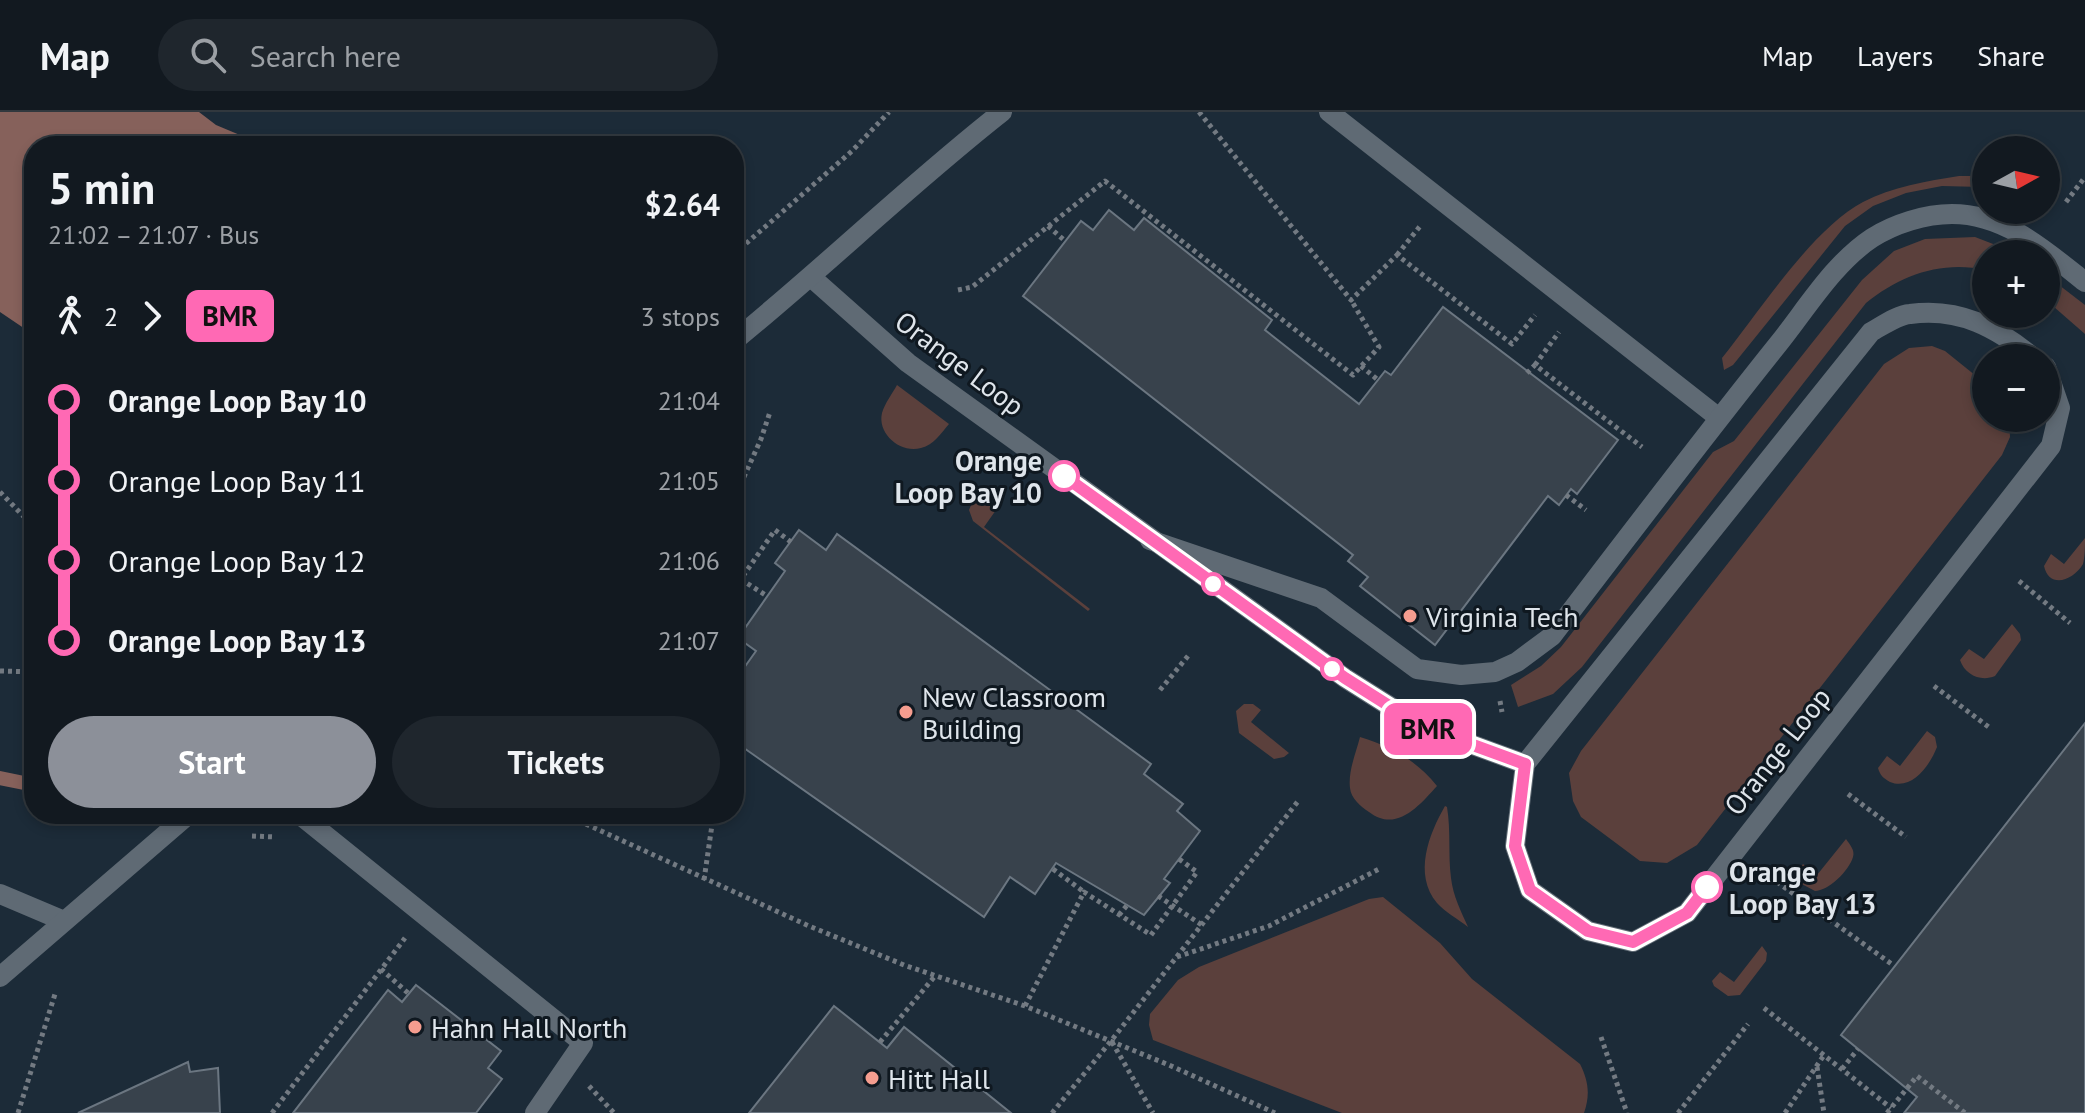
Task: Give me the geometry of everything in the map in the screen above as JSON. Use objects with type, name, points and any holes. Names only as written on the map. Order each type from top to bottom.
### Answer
[{"type":"street","points":[[744,333],[811,277],[881,212],[1002,112]]},
{"type":"street","points":[[1329,112],[1719,418]]},
{"type":"street","points":[[1150,540],[1321,598],[1417,669],[1461,675],[1495,672],[1517,662],[1552,636],[1719,418],[1841,266],[1871,239],[1914,219],[1952,214],[1996,222],[2029,239],[2085,282]]},
{"type":"street","name":"Orange Loop","points":[[811,277],[908,363],[1345,678],[1421,726],[1525,764],[1515,846],[1530,890],[1588,931],[1633,942],[1687,913],[2051,446],[2054,432]]},
{"type":"street","points":[[1525,764],[1871,332],[1907,314],[1960,314],[2017,344]]},
{"type":"street","points":[[0,977],[177,824]]},
{"type":"street","points":[[311,824],[583,1043],[535,1113]]},
{"type":"street","points":[[0,894],[64,921]]},
{"type":"path","points":[[744,245],[852,151],[889,112]]},
{"type":"path","points":[[958,290],[972,287],[1105,181],[1353,375],[1379,347],[1351,300],[1199,112]]},
{"type":"path","points":[[2066,202],[2085,177]]},
{"type":"path","points":[[1351,300],[1397,255],[1421,225]]},
{"type":"path","points":[[1048,226],[1065,241]]},
{"type":"path","points":[[1397,255],[1512,344],[1536,315]]},
{"type":"path","points":[[1527,373],[1559,332]]},
{"type":"path","points":[[1535,365],[1642,447]]},
{"type":"path","points":[[1361,366],[1378,380]]},
{"type":"path","points":[[744,477],[770,412]]},
{"type":"path","points":[[0,492],[24,517]]},
{"type":"path","points":[[1566,495],[1586,510]]},
{"type":"path","points":[[744,568],[775,530],[791,542]]},
{"type":"path","points":[[744,581],[767,596]]},
{"type":"path","points":[[2019,581],[2070,623]]},
{"type":"path","points":[[1160,690],[1188,656]]},
{"type":"path","points":[[0,671],[24,672]]},
{"type":"path","points":[[1934,686],[1990,728]]},
{"type":"path","points":[[1848,794],[1906,837]]},
{"type":"path","points":[[1052,1113],[1299,800]]},
{"type":"path","points":[[585,824],[809,926],[935,976],[1025,1006],[1271,1112]]},
{"type":"path","points":[[704,880],[712,824]]},
{"type":"path","points":[[1053,869],[1151,935],[1197,872],[1179,859]]},
{"type":"path","points":[[1176,957],[1269,926],[1381,868]]},
{"type":"path","points":[[1777,882],[1893,965]]},
{"type":"path","points":[[1025,1006],[1084,892]]},
{"type":"path","points":[[1158,896],[1202,925]]},
{"type":"path","points":[[1119,915],[1128,904]]},
{"type":"path","points":[[272,1113],[405,938]]},
{"type":"path","points":[[381,969],[409,994]]},
{"type":"path","points":[[880,1042],[935,976]]},
{"type":"path","points":[[18,1113],[55,994]]},
{"type":"path","points":[[1764,1008],[1889,1110],[1917,1076],[1965,1113]]},
{"type":"path","points":[[1678,1113],[1748,1024]]},
{"type":"path","points":[[1601,1037],[1627,1113]]},
{"type":"path","points":[[1111,1041],[1153,1113]]},
{"type":"path","points":[[1842,1069],[1858,1049]]},
{"type":"path","points":[[1785,1113],[1824,1055]]},
{"type":"path","points":[[1817,1066],[1824,1113]]},
{"type":"shaded area","name":"Virginia Tech","points":[[0,112],[2085,112],[2085,1113],[0,1113]]},
{"type":"shaded area","points":[[0,112],[199,112],[216,125],[242,136],[24,136],[24,328],[0,312]]},
{"type":"shaded area","points":[[1972,176],[1972,187],[1942,186],[1906,193],[1873,206],[1845,226],[1733,365],[1724,370],[1722,358],[1769,296],[1825,231],[1863,202],[1922,182]]},
{"type":"shaded area","points":[[1975,237],[1983,240],[1972,240],[1972,267],[1922,272],[1893,285],[1866,303],[1582,667],[1553,694],[1518,707],[1511,685],[1541,666],[1561,647],[1713,452],[1734,441],[1862,280],[1894,251],[1925,239]]},
{"type":"shaded area","points":[[2060,286],[2085,305],[2085,334],[2060,312]]},
{"type":"shaded area","points":[[1932,346],[1945,351],[1972,373],[1972,432],[2010,432],[2002,455],[1697,845],[1667,863],[1640,861],[1581,817],[1573,801],[1569,773],[1581,751],[1884,364],[1909,348]]},
{"type":"shaded area","points":[[897,385],[949,424],[930,444],[906,448],[892,441],[883,428],[882,413]]},
{"type":"shaded area","points":[[978,501],[996,510],[984,527],[1090,609],[1088,611],[973,521],[969,510],[972,503]]},
{"type":"shaded area","points":[[2085,538],[2084,561],[2079,570],[2062,580],[2051,578],[2044,566],[2051,554],[2064,564]]},
{"type":"shaded area","points":[[2012,624],[2021,640],[1995,676],[1979,678],[1966,670],[1960,660],[1969,649],[1984,659]]},
{"type":"shaded area","points":[[1244,704],[1253,704],[1261,710],[1251,722],[1289,753],[1274,759],[1239,733],[1236,711]]},
{"type":"shaded area","points":[[1927,731],[1935,737],[1937,747],[1919,775],[1898,784],[1884,778],[1878,768],[1887,756],[1900,766]]},
{"type":"shaded area","points":[[1360,737],[1403,756],[1437,786],[1415,809],[1398,818],[1388,820],[1369,812],[1356,802],[1350,788],[1351,769]]},
{"type":"shaded area","points":[[1445,806],[1452,885],[1468,927],[1437,903],[1426,880],[1429,841]]},
{"type":"shaded area","points":[[1846,839],[1853,850],[1853,857],[1837,879],[1826,888],[1815,891],[1798,882],[1796,873],[1803,864],[1817,875]]},
{"type":"shaded area","points":[[1383,897],[1440,943],[1472,979],[1580,1064],[1588,1088],[1584,1113],[1342,1113],[1153,1040],[1150,1014],[1178,980],[1199,967],[1369,899]]},
{"type":"shaded area","points":[[1762,946],[1767,953],[1766,961],[1740,995],[1728,996],[1714,986],[1712,981],[1720,972],[1734,982]]},
{"type":"building","points":[[1109,210],[1134,230],[1144,218],[1272,320],[1265,330],[1359,404],[1385,371],[1391,375],[1443,307],[1618,440],[1577,494],[1571,489],[1559,505],[1548,496],[1435,645],[1360,586],[1368,577],[1348,561],[1353,555],[1023,296],[1081,221],[1093,230]]},
{"type":"building","name":"New Classroom Building","points":[[799,530],[826,550],[837,534],[1151,764],[1144,774],[1183,804],[1177,811],[1200,831],[1164,879],[1170,883],[1144,915],[1056,863],[1035,894],[1010,877],[984,917],[744,748],[744,668],[756,651],[744,642],[744,629],[785,571],[775,563]]},
{"type":"building","points":[[2085,723],[2085,1113],[1904,1113],[1917,1097],[1841,1035]]},
{"type":"building","name":"Hahn Hall North","points":[[416,985],[501,1051],[488,1068],[502,1079],[476,1113],[293,1113],[388,990],[402,1002]]},
{"type":"building","name":"Hitt Hall","points":[[834,1006],[887,1048],[904,1027],[1011,1113],[749,1113]]},
{"type":"building","points":[[188,1062],[190,1072],[218,1068],[220,1113],[78,1113]]},
{"type":"waterway","points":[[0,778],[24,783]]},
{"type":"bus line","name":"BMR","points":[[1064,476],[1345,678],[1421,726],[1525,764],[1515,846],[1530,890],[1588,931],[1633,942],[1687,913],[1707,887]]},
{"type":"place","name":"Orange Loop Bay 10","points":[[1064,476]]},
{"type":"place","name":"Virginia Tech","points":[[1410,616]]},
{"type":"place","name":"New Classroom Building","points":[[906,712]]},
{"type":"place","name":"Orange Loop Bay 13","points":[[1707,887]]},
{"type":"place","name":"Hahn Hall North","points":[[415,1027]]},
{"type":"place","name":"Hitt Hall","points":[[872,1078]]}]
